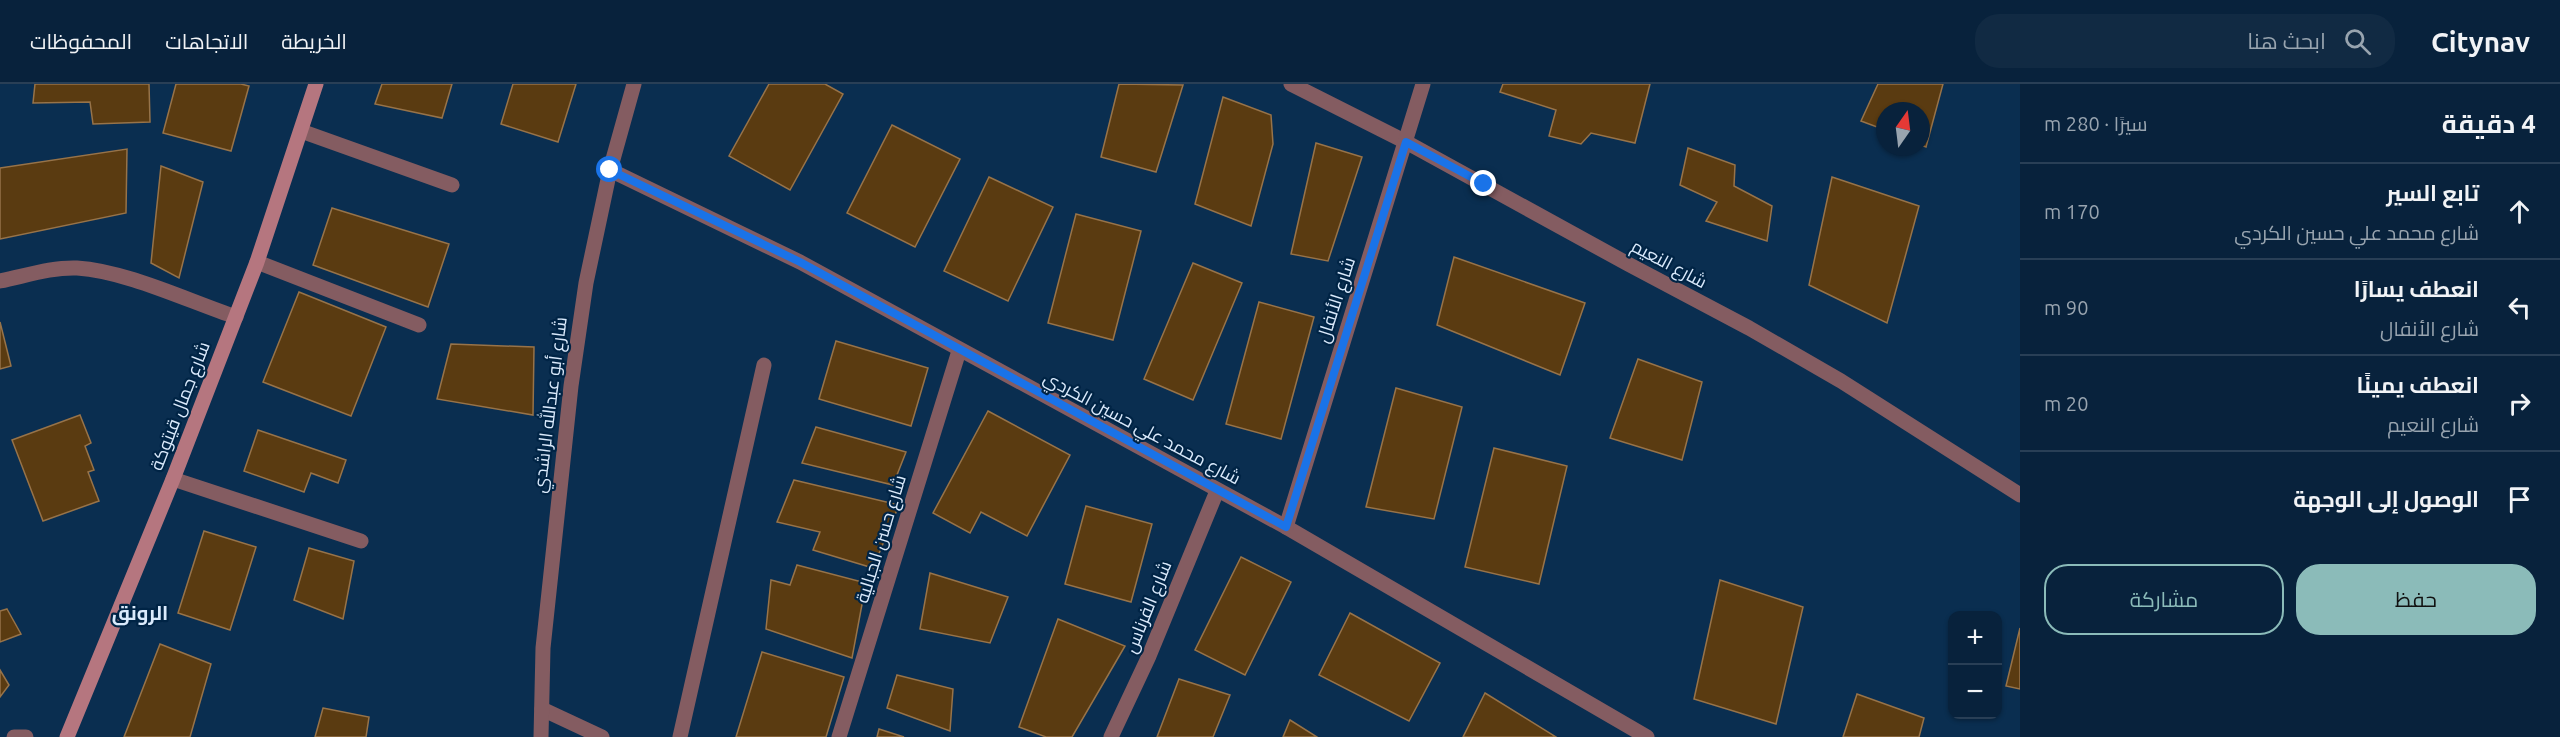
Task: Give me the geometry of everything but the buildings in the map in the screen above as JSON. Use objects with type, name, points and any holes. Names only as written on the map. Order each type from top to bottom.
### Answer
[{"type":"street","name":"شارع جمال قيتوكة","points":[[67,737],[173,478],[257,262],[316,84]]},
{"type":"street","name":"شارع أبو عبدالله الراشدي","points":[[541,737],[543,648],[550,565],[571,386],[586,283],[610,170],[634,84]]},
{"type":"street","name":"شارع النعيم","points":[[1291,84],[1406,142],[1760,333],[1851,387],[2020,495]]},
{"type":"street","name":"شارع الأنفال","points":[[1286,527],[1423,84]]},
{"type":"street","points":[[301,130],[452,185]]},
{"type":"street","name":"شارع محمد علي حسين الكردي","points":[[610,170],[800,262],[1286,527],[1640,735]]},
{"type":"street","points":[[257,262],[419,325]]},
{"type":"street","points":[[0,281],[56,269],[77,268],[123,277],[236,316]]},
{"type":"street","name":"شارع حسن الجبالية","points":[[839,737],[960,351]]},
{"type":"street","points":[[680,737],[764,365]]},
{"type":"street","points":[[173,478],[361,541]]},
{"type":"street","name":"شارع الفرناس","points":[[1111,737],[1149,656],[1217,491]]},
{"type":"street","points":[[542,709],[602,737]]},
{"type":"street","points":[[14,737],[26,737]]},
{"type":"district","name":"الرونق","points":[[140,613]]},
{"type":"route","points":[[610,170],[800,262],[1286,527],[1406,142],[1484,184]]}]
